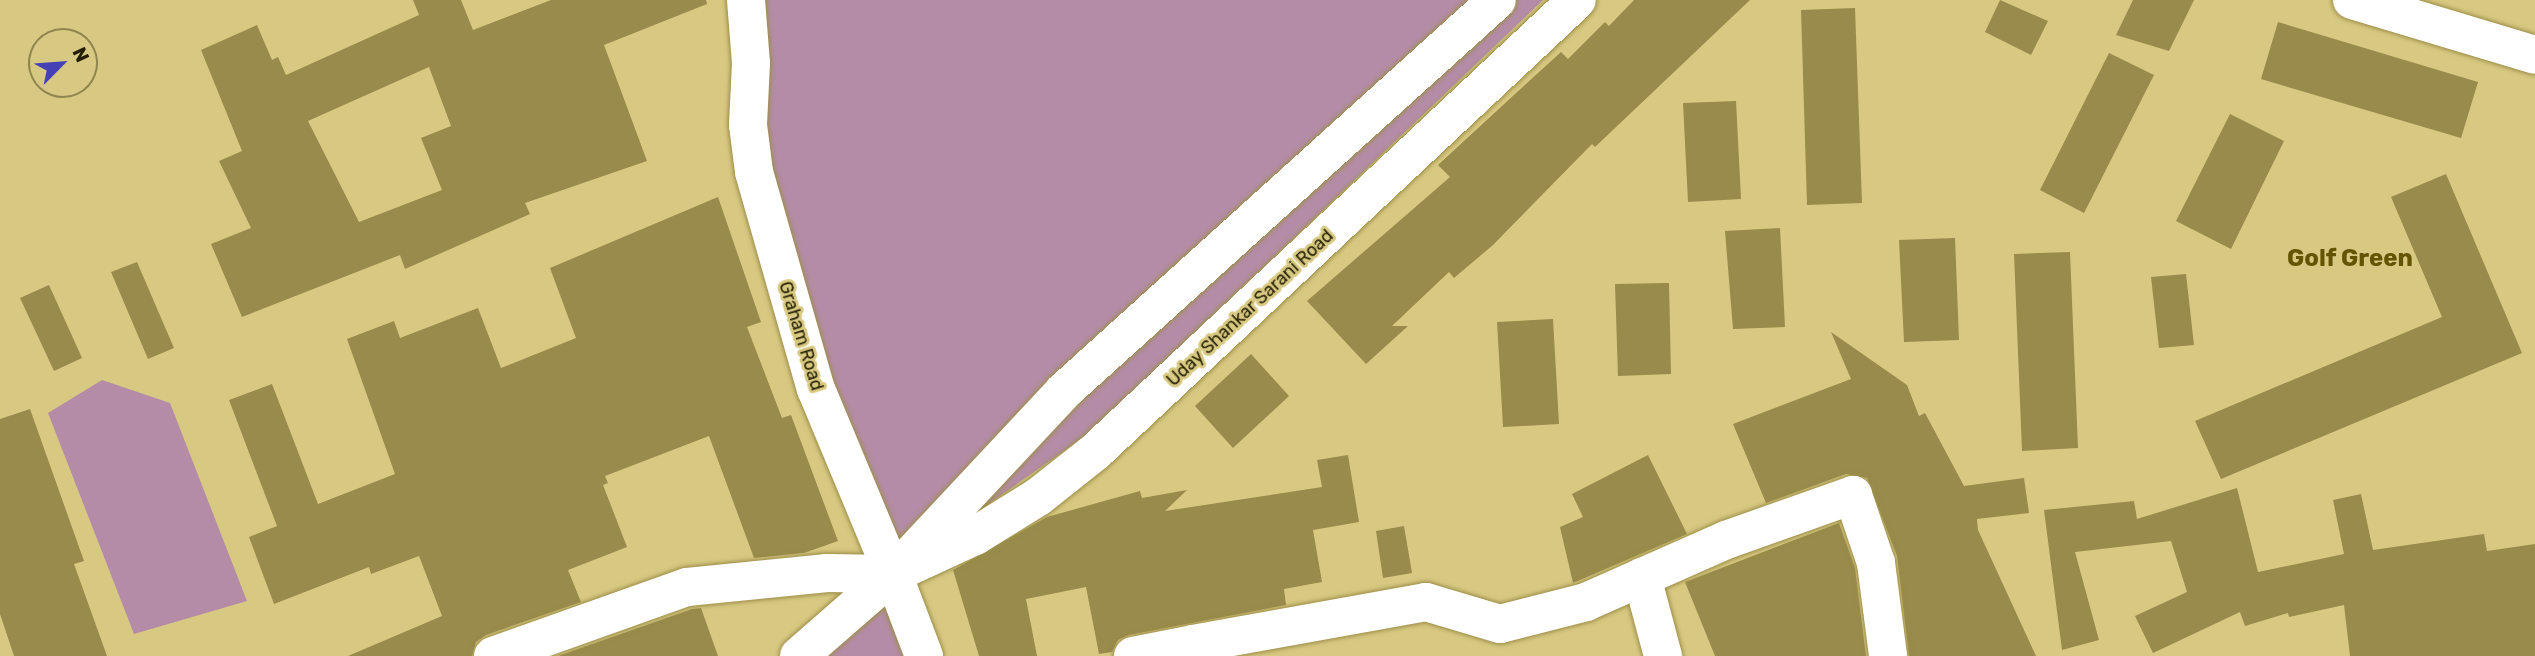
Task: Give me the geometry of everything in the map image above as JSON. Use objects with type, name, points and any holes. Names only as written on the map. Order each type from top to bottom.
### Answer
[{"type":"street","name":"Graham Road","points":[[746,0],[751,63],[748,125],[754,172],[816,389],[924,656]]},
{"type":"street","name":"Uday Shankar Sarani Road","points":[[799,656],[893,574],[1065,391],[1497,0]]},
{"type":"street","name":"Uday Shankar Sarani Road","points":[[893,574],[986,530],[1038,498],[1097,451],[1577,0]]},
{"type":"street","points":[[2352,0],[2535,55]]},
{"type":"street","points":[[1133,656],[1194,650],[1426,603],[1500,624],[1586,602],[1726,540],[1853,495],[1877,563],[1888,656]]},
{"type":"street","points":[[493,656],[687,587],[770,576],[893,574]]},
{"type":"street","points":[[1642,577],[1663,656]]},
{"type":"shaded area","points":[[744,0],[1543,0],[1091,432],[890,573],[735,166]]},
{"type":"shaded area","points":[[102,380],[170,403],[247,601],[134,634],[48,413]]},
{"type":"shaded area","points":[[882,601],[908,656],[817,656]]},
{"type":"building","points":[[413,0],[461,0],[473,30],[551,0],[706,0],[707,4],[604,45],[647,161],[525,203],[530,214],[405,269],[400,255],[242,317],[211,244],[251,228],[219,161],[242,151],[201,50],[257,25],[272,60],[278,57],[286,75],[419,15]],"holes":[[[429,67],[451,126],[421,138],[442,190],[359,222],[308,121]]]},
{"type":"building","points":[[1634,0],[1750,0],[1595,147],[1592,144],[1493,245],[1454,278],[1449,272],[1392,326],[1408,326],[1366,364],[1307,301],[1450,177],[1438,165],[1515,94],[1561,52],[1568,59],[1605,22],[1609,26]]},
{"type":"building","points":[[2000,0],[2048,21],[2031,55],[1985,32]]},
{"type":"building","points":[[2133,0],[2194,0],[2169,51],[2116,35]]},
{"type":"building","points":[[1855,8],[1862,203],[1807,205],[1801,10]]},
{"type":"building","points":[[2278,22],[2478,82],[2461,138],[2261,79]]},
{"type":"building","points":[[2109,53],[2154,75],[2084,213],[2040,190]]},
{"type":"building","points":[[1736,101],[1741,199],[1688,202],[1683,103]]},
{"type":"building","points":[[2230,114],[2284,141],[2231,249],[2176,221]]},
{"type":"building","points":[[2446,174],[2522,353],[2221,479],[2195,421],[2442,317],[2391,197]]},
{"type":"building","points":[[718,197],[761,322],[747,327],[782,418],[791,415],[838,541],[804,553],[754,558],[709,436],[605,476],[608,483],[603,485],[627,547],[568,570],[581,602],[486,635],[476,642],[472,656],[348,656],[442,616],[419,556],[371,574],[369,567],[274,604],[249,537],[277,526],[229,400],[272,384],[318,504],[395,474],[347,339],[394,321],[400,338],[478,308],[501,368],[576,338],[550,268]]},
{"type":"building","points":[[1780,228],[1785,327],[1733,329],[1725,231]]},
{"type":"building","points":[[1955,238],[1959,340],[1904,342],[1899,240]]},
{"type":"building","points":[[2070,252],[2078,448],[2022,451],[2014,254]]},
{"type":"building","points":[[137,262],[174,348],[148,359],[111,272]]},
{"type":"building","points":[[2186,274],[2194,345],[2159,348],[2151,277]]},
{"type":"building","points":[[1669,283],[1671,374],[1618,376],[1615,284]]},
{"type":"building","points":[[49,285],[82,358],[54,371],[20,298]]},
{"type":"building","points":[[1553,319],[1559,424],[1503,427],[1497,322]]},
{"type":"building","points":[[1831,332],[1907,385],[1919,416],[1925,413],[1964,486],[2024,478],[2029,513],[1977,519],[1978,530],[2036,656],[1909,656],[1897,556],[1867,478],[1846,474],[1766,503],[1733,424],[1851,379]]},
{"type":"building","points":[[1251,354],[1289,396],[1233,448],[1195,406]]},
{"type":"building","points":[[30,409],[84,561],[74,564],[107,656],[14,656],[0,614],[0,419]]},
{"type":"building","points":[[1348,455],[1359,522],[1313,530],[1322,582],[1284,589],[1286,605],[1129,635],[1118,640],[1112,652],[1099,654],[1086,587],[1026,599],[1037,656],[979,656],[953,570],[1047,517],[1140,491],[1142,498],[1187,490],[1165,511],[1322,487],[1317,460]]},
{"type":"building","points":[[1648,455],[1687,534],[1573,583],[1560,527],[1583,517],[1572,494]]},
{"type":"building","points":[[2237,488],[2258,572],[2344,554],[2333,500],[2361,494],[2373,550],[2484,534],[2487,551],[2535,544],[2535,656],[2350,656],[2344,605],[2289,617],[2288,613],[2245,626],[2240,612],[2153,653],[2135,616],[2187,592],[2171,541],[2075,552],[2099,640],[2062,650],[2044,510],[2134,501],[2137,519]]},
{"type":"building","points":[[1839,523],[1855,568],[1866,656],[1715,656],[1685,582]]},
{"type":"building","points":[[1404,526],[1412,573],[1383,578],[1376,531]]},
{"type":"building","points":[[701,608],[718,656],[558,656],[692,609]]},
{"type":"district","name":"Golf Green","points":[[2350,259]]}]
